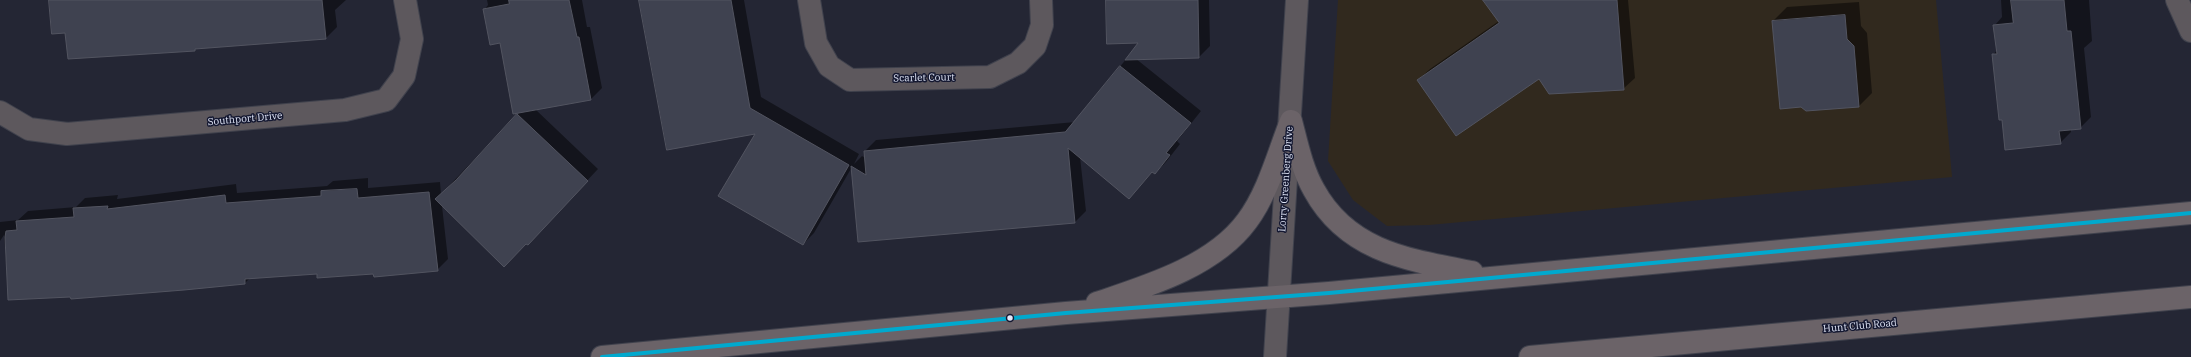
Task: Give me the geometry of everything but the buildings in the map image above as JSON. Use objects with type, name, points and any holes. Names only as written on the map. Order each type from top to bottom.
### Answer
[{"type":"main road","points":[[1291,121],[1303,165],[1313,189],[1324,207],[1338,222],[1353,234],[1376,248],[1402,258],[1496,277]]},
{"type":"main road","points":[[1066,313],[1128,292],[1188,267],[1220,250],[1247,221],[1259,201],[1291,121]]},
{"type":"main road","points":[[602,357],[1066,313],[1278,297],[2191,213]]},
{"type":"main road","name":"Hunt Club Road","points":[[1530,357],[2191,297]]},
{"type":"street","name":"Southport Drive","points":[[0,112],[28,129],[67,134],[344,110],[386,100],[404,76],[412,39],[405,0]]},
{"type":"street","name":"Scarlet Court","points":[[809,0],[816,43],[829,66],[850,80],[990,77],[1018,64],[1035,46],[1042,25],[1041,0]]},
{"type":"street","name":"Lorry Greenberg Drive","points":[[1275,357],[1291,121],[1297,0]]},
{"type":"street","points":[[2178,0],[2191,31]]},
{"type":"shaded area","points":[[1338,0],[1936,0],[1952,177],[1429,225],[1387,226],[1353,200],[1328,161]]},
{"type":"transit line","points":[[602,357],[1066,313],[1329,293],[2191,213]]}]
